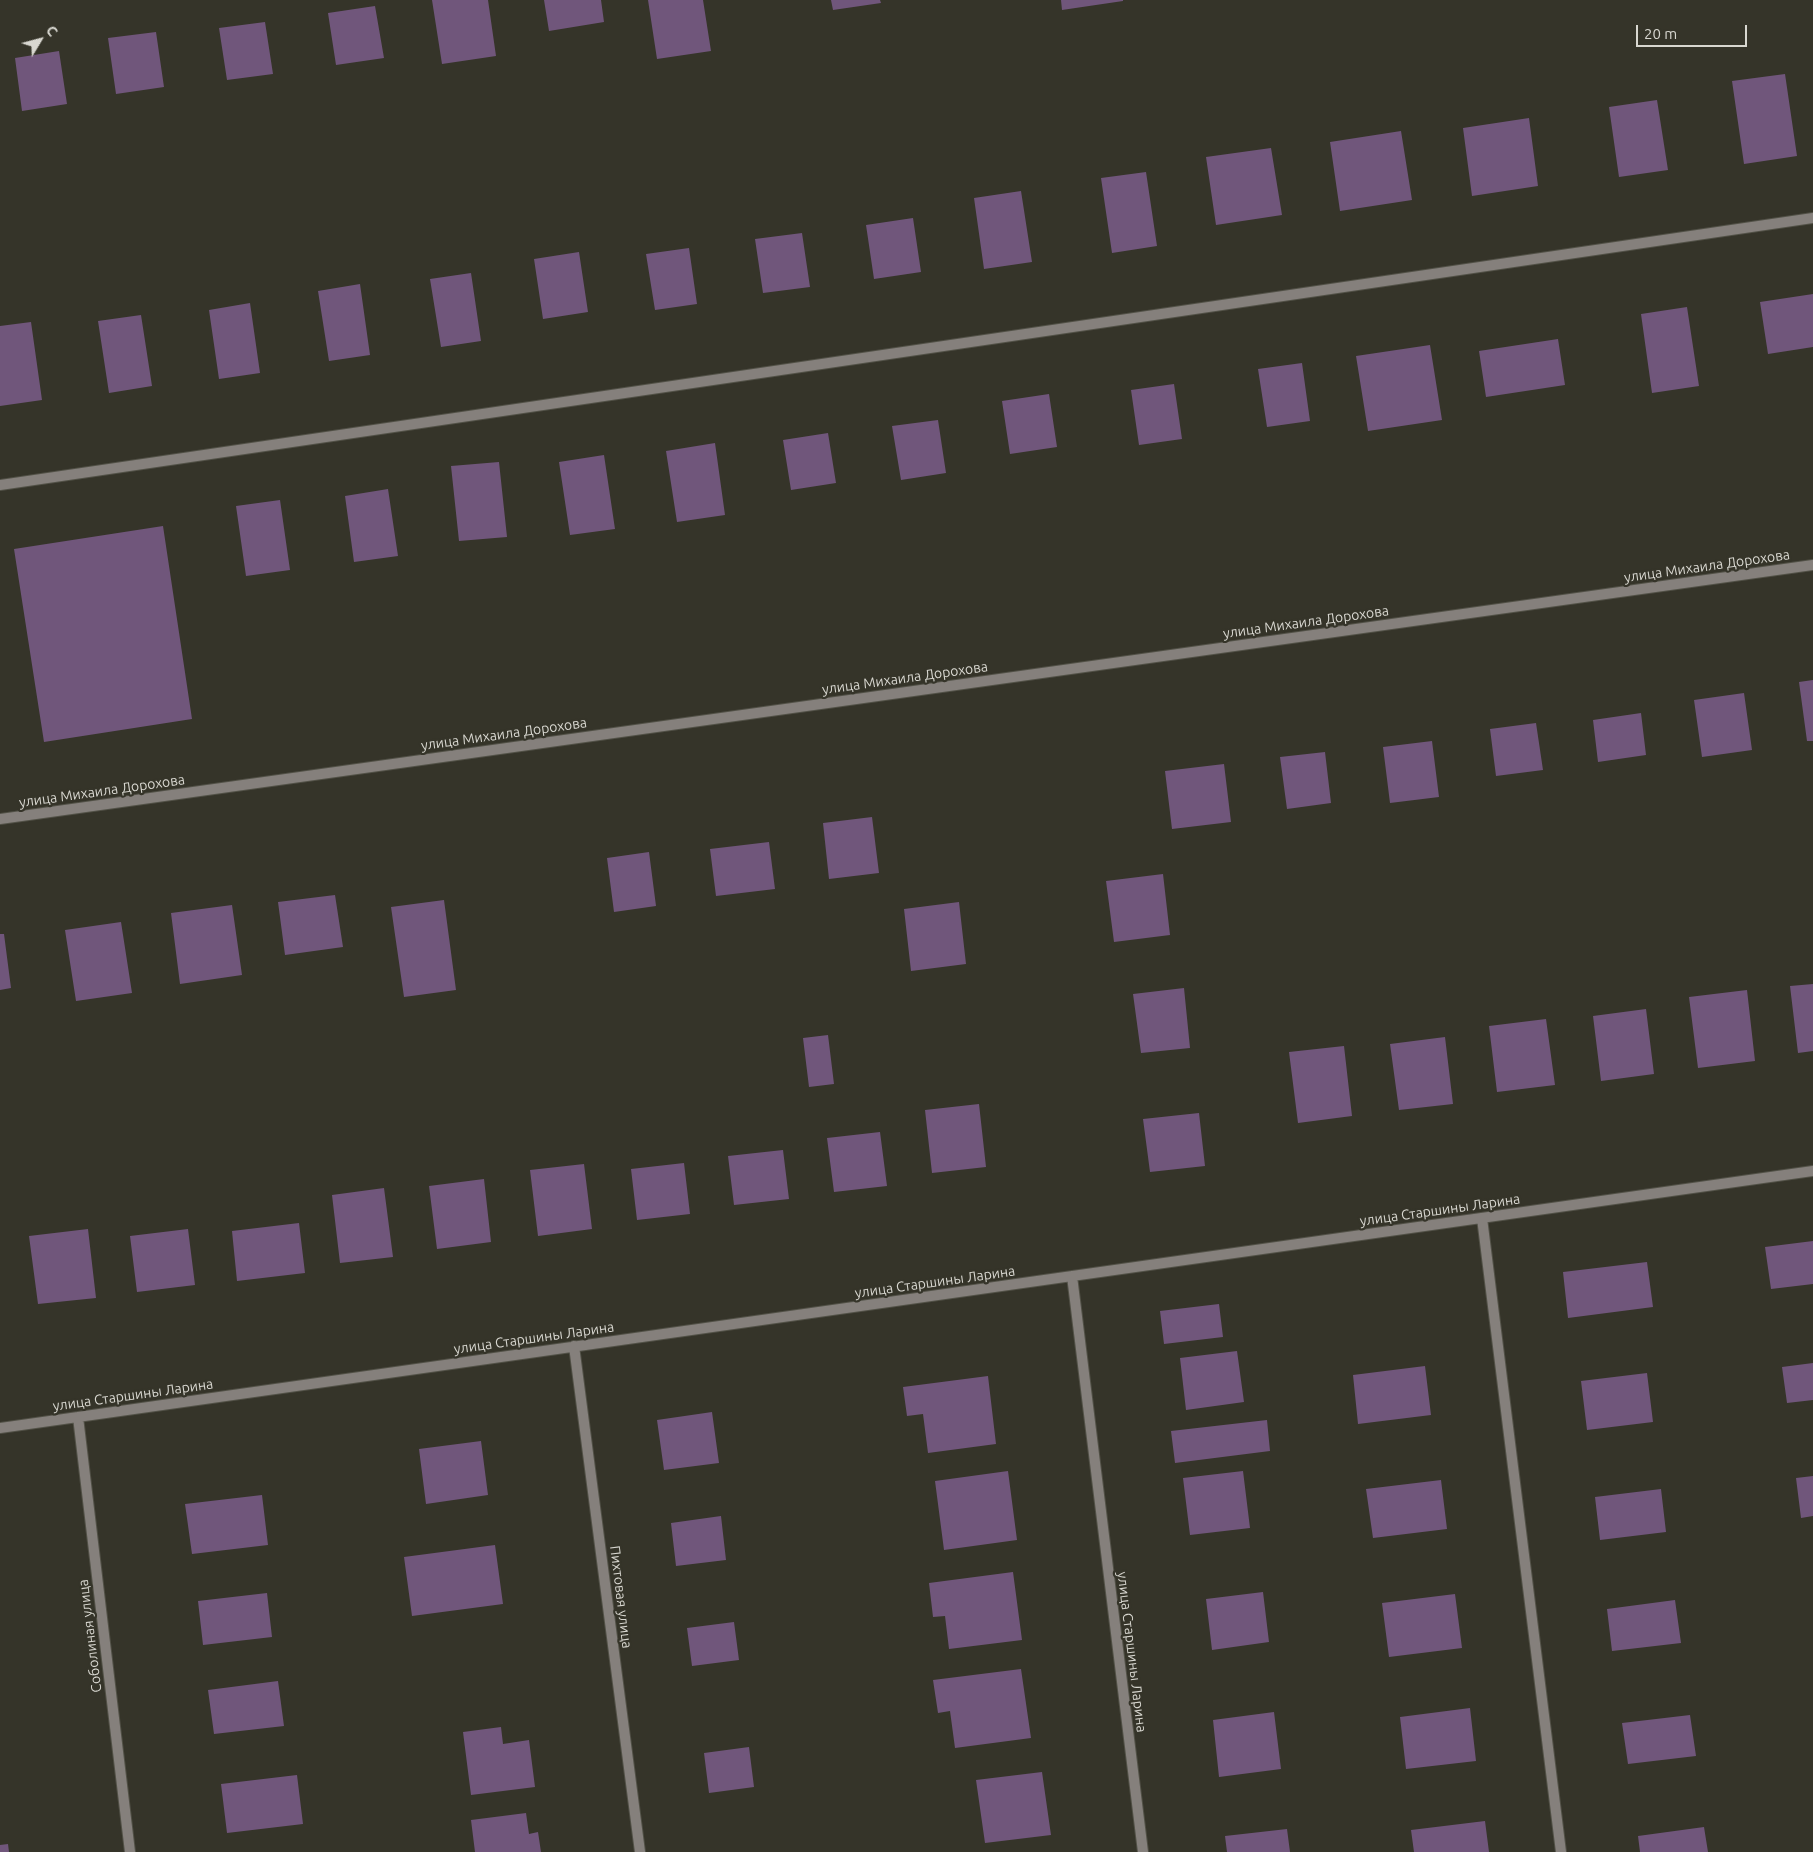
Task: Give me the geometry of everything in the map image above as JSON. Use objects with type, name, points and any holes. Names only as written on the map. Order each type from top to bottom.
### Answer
[{"type":"street","points":[[0,485],[1813,218]]},
{"type":"street","name":"улица Михаила Дорохова","points":[[0,819],[1813,565]]},
{"type":"street","name":"улица Старшины Ларина","points":[[0,1428],[1813,1171]]},
{"type":"street","points":[[1482,1218],[1561,1852]]},
{"type":"street","name":"улица Старшины Ларина","points":[[1072,1276],[1143,1852]]},
{"type":"street","name":"Пихтовая улица","points":[[574,1346],[640,1852]]},
{"type":"street","name":"Соболиная улица","points":[[78,1417],[130,1852]]},
{"type":"building","points":[[432,0],[488,0],[496,56],[442,64]]},
{"type":"building","points":[[544,0],[601,0],[604,22],[549,31]]},
{"type":"building","points":[[648,0],[703,0],[711,51],[657,59]]},
{"type":"building","points":[[831,0],[880,0],[881,3],[833,10]]},
{"type":"building","points":[[1061,0],[1123,0],[1123,1],[1062,10]]},
{"type":"building","points":[[375,6],[384,58],[336,65],[328,13]]},
{"type":"building","points":[[265,22],[273,74],[227,80],[219,28]]},
{"type":"building","points":[[156,32],[164,87],[116,94],[108,38]]},
{"type":"building","points":[[59,51],[67,104],[22,111],[15,58]]},
{"type":"building","points":[[1785,74],[1797,156],[1744,164],[1732,81]]},
{"type":"building","points":[[1657,100],[1668,170],[1619,177],[1609,107]]},
{"type":"building","points":[[1529,118],[1538,186],[1472,196],[1463,128]]},
{"type":"building","points":[[1401,131],[1412,200],[1340,211],[1330,142]]},
{"type":"building","points":[[1271,148],[1282,215],[1216,225],[1206,157]]},
{"type":"building","points":[[1146,172],[1157,246],[1112,253],[1101,178]]},
{"type":"building","points":[[1021,191],[1032,262],[984,269],[974,198]]},
{"type":"building","points":[[913,218],[921,272],[874,279],[866,225]]},
{"type":"building","points":[[802,233],[810,287],[763,293],[755,239]]},
{"type":"building","points":[[689,248],[697,304],[655,310],[646,254]]},
{"type":"building","points":[[579,252],[588,312],[543,319],[534,259]]},
{"type":"building","points":[[471,273],[481,341],[441,347],[430,279]]},
{"type":"building","points":[[360,284],[370,355],[329,361],[318,291]]},
{"type":"building","points":[[1813,294],[1813,347],[1768,354],[1760,302]]},
{"type":"building","points":[[250,303],[260,373],[219,379],[209,310]]},
{"type":"building","points":[[1687,307],[1699,386],[1652,393],[1641,314]]},
{"type":"building","points":[[141,315],[152,386],[109,393],[98,321]]},
{"type":"building","points":[[31,322],[42,400],[0,406],[0,326]]},
{"type":"building","points":[[1558,339],[1565,385],[1486,397],[1479,351]]},
{"type":"building","points":[[1430,345],[1442,420],[1368,431],[1356,356]]},
{"type":"building","points":[[1302,363],[1310,421],[1267,427],[1258,369]]},
{"type":"building","points":[[1174,384],[1182,439],[1139,445],[1131,390]]},
{"type":"building","points":[[1049,394],[1057,447],[1010,454],[1002,401]]},
{"type":"building","points":[[938,420],[946,473],[901,480],[892,426]]},
{"type":"building","points":[[828,433],[836,483],[791,490],[783,440]]},
{"type":"building","points":[[715,443],[725,515],[677,522],[666,451]]},
{"type":"building","points":[[604,455],[615,529],[570,535],[559,462]]},
{"type":"building","points":[[499,462],[507,537],[459,541],[451,466]]},
{"type":"building","points":[[388,489],[398,556],[354,562],[345,496]]},
{"type":"building","points":[[280,500],[290,570],[246,576],[236,506]]},
{"type":"building","points":[[163,526],[192,719],[44,742],[14,549]]},
{"type":"building","points":[[1813,680],[1813,741],[1807,741],[1799,682]]},
{"type":"building","points":[[1744,693],[1752,750],[1702,757],[1694,700]]},
{"type":"building","points":[[1641,713],[1646,755],[1598,762],[1593,720]]},
{"type":"building","points":[[1536,723],[1543,770],[1496,776],[1490,729]]},
{"type":"building","points":[[1432,741],[1439,797],[1390,803],[1383,747]]},
{"type":"building","points":[[1325,752],[1331,803],[1287,809],[1280,757]]},
{"type":"building","points":[[1224,764],[1231,822],[1172,829],[1165,771]]},
{"type":"building","points":[[872,817],[879,873],[829,879],[823,823]]},
{"type":"building","points":[[769,842],[775,889],[716,896],[710,849]]},
{"type":"building","points":[[649,852],[656,906],[614,912],[607,858]]},
{"type":"building","points":[[1163,874],[1170,935],[1114,942],[1106,881]]},
{"type":"building","points":[[335,895],[343,947],[285,955],[278,902]]},
{"type":"building","points":[[444,900],[456,990],[404,997],[391,907]]},
{"type":"building","points":[[959,902],[966,964],[911,971],[904,909]]},
{"type":"building","points":[[232,905],[242,975],[180,984],[171,913]]},
{"type":"building","points":[[121,922],[132,993],[76,1001],[65,930]]},
{"type":"building","points":[[0,934],[4,934],[11,988],[0,990]]},
{"type":"building","points":[[1813,984],[1813,1051],[1798,1053],[1790,986]]},
{"type":"building","points":[[1184,988],[1190,1048],[1141,1053],[1133,994]]},
{"type":"building","points":[[1747,990],[1755,1061],[1698,1068],[1689,997]]},
{"type":"building","points":[[1646,1009],[1654,1074],[1601,1081],[1593,1016]]},
{"type":"building","points":[[1546,1019],[1555,1085],[1497,1092],[1489,1026]]},
{"type":"building","points":[[828,1035],[834,1084],[809,1087],[803,1038]]},
{"type":"building","points":[[1445,1037],[1453,1104],[1399,1110],[1390,1044]]},
{"type":"building","points":[[1344,1046],[1352,1116],[1298,1123],[1289,1052]]},
{"type":"building","points":[[979,1104],[986,1167],[932,1173],[925,1110]]},
{"type":"building","points":[[1199,1113],[1205,1166],[1150,1172],[1143,1119]]},
{"type":"building","points":[[880,1132],[887,1186],[834,1192],[827,1138]]},
{"type":"building","points":[[783,1150],[789,1199],[734,1205],[728,1156]]},
{"type":"building","points":[[684,1163],[690,1214],[637,1220],[631,1169]]},
{"type":"building","points":[[584,1164],[592,1229],[538,1236],[530,1170]]},
{"type":"building","points":[[484,1179],[491,1242],[437,1249],[429,1186]]},
{"type":"building","points":[[384,1188],[393,1257],[340,1263],[332,1195]]},
{"type":"building","points":[[299,1223],[305,1273],[237,1281],[232,1231]]},
{"type":"building","points":[[88,1229],[96,1298],[38,1304],[29,1236]]},
{"type":"building","points":[[188,1229],[195,1285],[137,1292],[130,1236]]},
{"type":"building","points":[[1813,1241],[1813,1284],[1771,1289],[1765,1247]]},
{"type":"building","points":[[1647,1262],[1653,1307],[1568,1318],[1563,1272]]},
{"type":"building","points":[[1219,1304],[1223,1337],[1164,1344],[1160,1311]]},
{"type":"building","points":[[1237,1351],[1244,1402],[1186,1410],[1180,1358]]},
{"type":"building","points":[[1813,1363],[1813,1400],[1787,1403],[1782,1367]]},
{"type":"building","points":[[1425,1366],[1431,1415],[1358,1424],[1353,1375]]},
{"type":"building","points":[[1647,1373],[1653,1422],[1587,1430],[1581,1381]]},
{"type":"building","points":[[988,1376],[996,1444],[928,1453],[923,1414],[907,1416],[903,1387]]},
{"type":"building","points":[[712,1412],[719,1463],[664,1470],[657,1420]]},
{"type":"building","points":[[1267,1420],[1270,1451],[1175,1463],[1171,1431]]},
{"type":"building","points":[[481,1441],[488,1495],[426,1504],[419,1449]]},
{"type":"building","points":[[1008,1471],[1017,1540],[944,1550],[935,1481]]},
{"type":"building","points":[[1243,1471],[1250,1528],[1190,1535],[1183,1478]]},
{"type":"building","points":[[1813,1476],[1813,1516],[1801,1518],[1796,1478]]},
{"type":"building","points":[[1441,1480],[1447,1529],[1373,1538],[1366,1489]]},
{"type":"building","points":[[1661,1489],[1666,1532],[1600,1540],[1595,1497]]},
{"type":"building","points":[[262,1495],[268,1545],[192,1554],[185,1504]]},
{"type":"building","points":[[721,1516],[726,1560],[676,1566],[671,1523]]},
{"type":"building","points":[[495,1545],[503,1604],[412,1616],[404,1557]]},
{"type":"building","points":[[1013,1572],[1022,1640],[949,1649],[945,1616],[933,1617],[929,1583]]},
{"type":"building","points":[[1263,1592],[1269,1642],[1212,1650],[1206,1599]]},
{"type":"building","points":[[267,1593],[272,1637],[203,1645],[198,1601]]},
{"type":"building","points":[[1455,1594],[1462,1648],[1389,1657],[1382,1603]]},
{"type":"building","points":[[1675,1600],[1681,1643],[1612,1651],[1607,1609]]},
{"type":"building","points":[[734,1622],[739,1660],[692,1666],[687,1628]]},
{"type":"building","points":[[1021,1669],[1031,1738],[955,1748],[950,1711],[938,1713],[933,1680]]},
{"type":"building","points":[[278,1681],[284,1726],[214,1734],[208,1690]]},
{"type":"building","points":[[1470,1708],[1476,1761],[1406,1769],[1400,1717]]},
{"type":"building","points":[[1274,1712],[1281,1769],[1219,1777],[1213,1720]]},
{"type":"building","points":[[1690,1715],[1696,1756],[1628,1764],[1622,1723]]},
{"type":"building","points":[[501,1727],[503,1744],[529,1740],[535,1787],[471,1795],[463,1732]]},
{"type":"building","points":[[749,1747],[754,1787],[709,1793],[704,1753]]},
{"type":"building","points":[[1042,1772],[1051,1835],[985,1843],[976,1780]]},
{"type":"building","points":[[297,1775],[303,1824],[227,1833],[221,1784]]},
{"type":"building","points":[[526,1813],[529,1834],[538,1832],[541,1852],[475,1852],[471,1820]]},
{"type":"building","points":[[1485,1821],[1489,1852],[1414,1852],[1411,1830]]},
{"type":"building","points":[[1704,1827],[1708,1852],[1640,1852],[1638,1836]]},
{"type":"building","points":[[1287,1829],[1290,1852],[1227,1852],[1225,1836]]},
{"type":"building","points":[[8,1844],[9,1852],[0,1852],[0,1845]]}]
